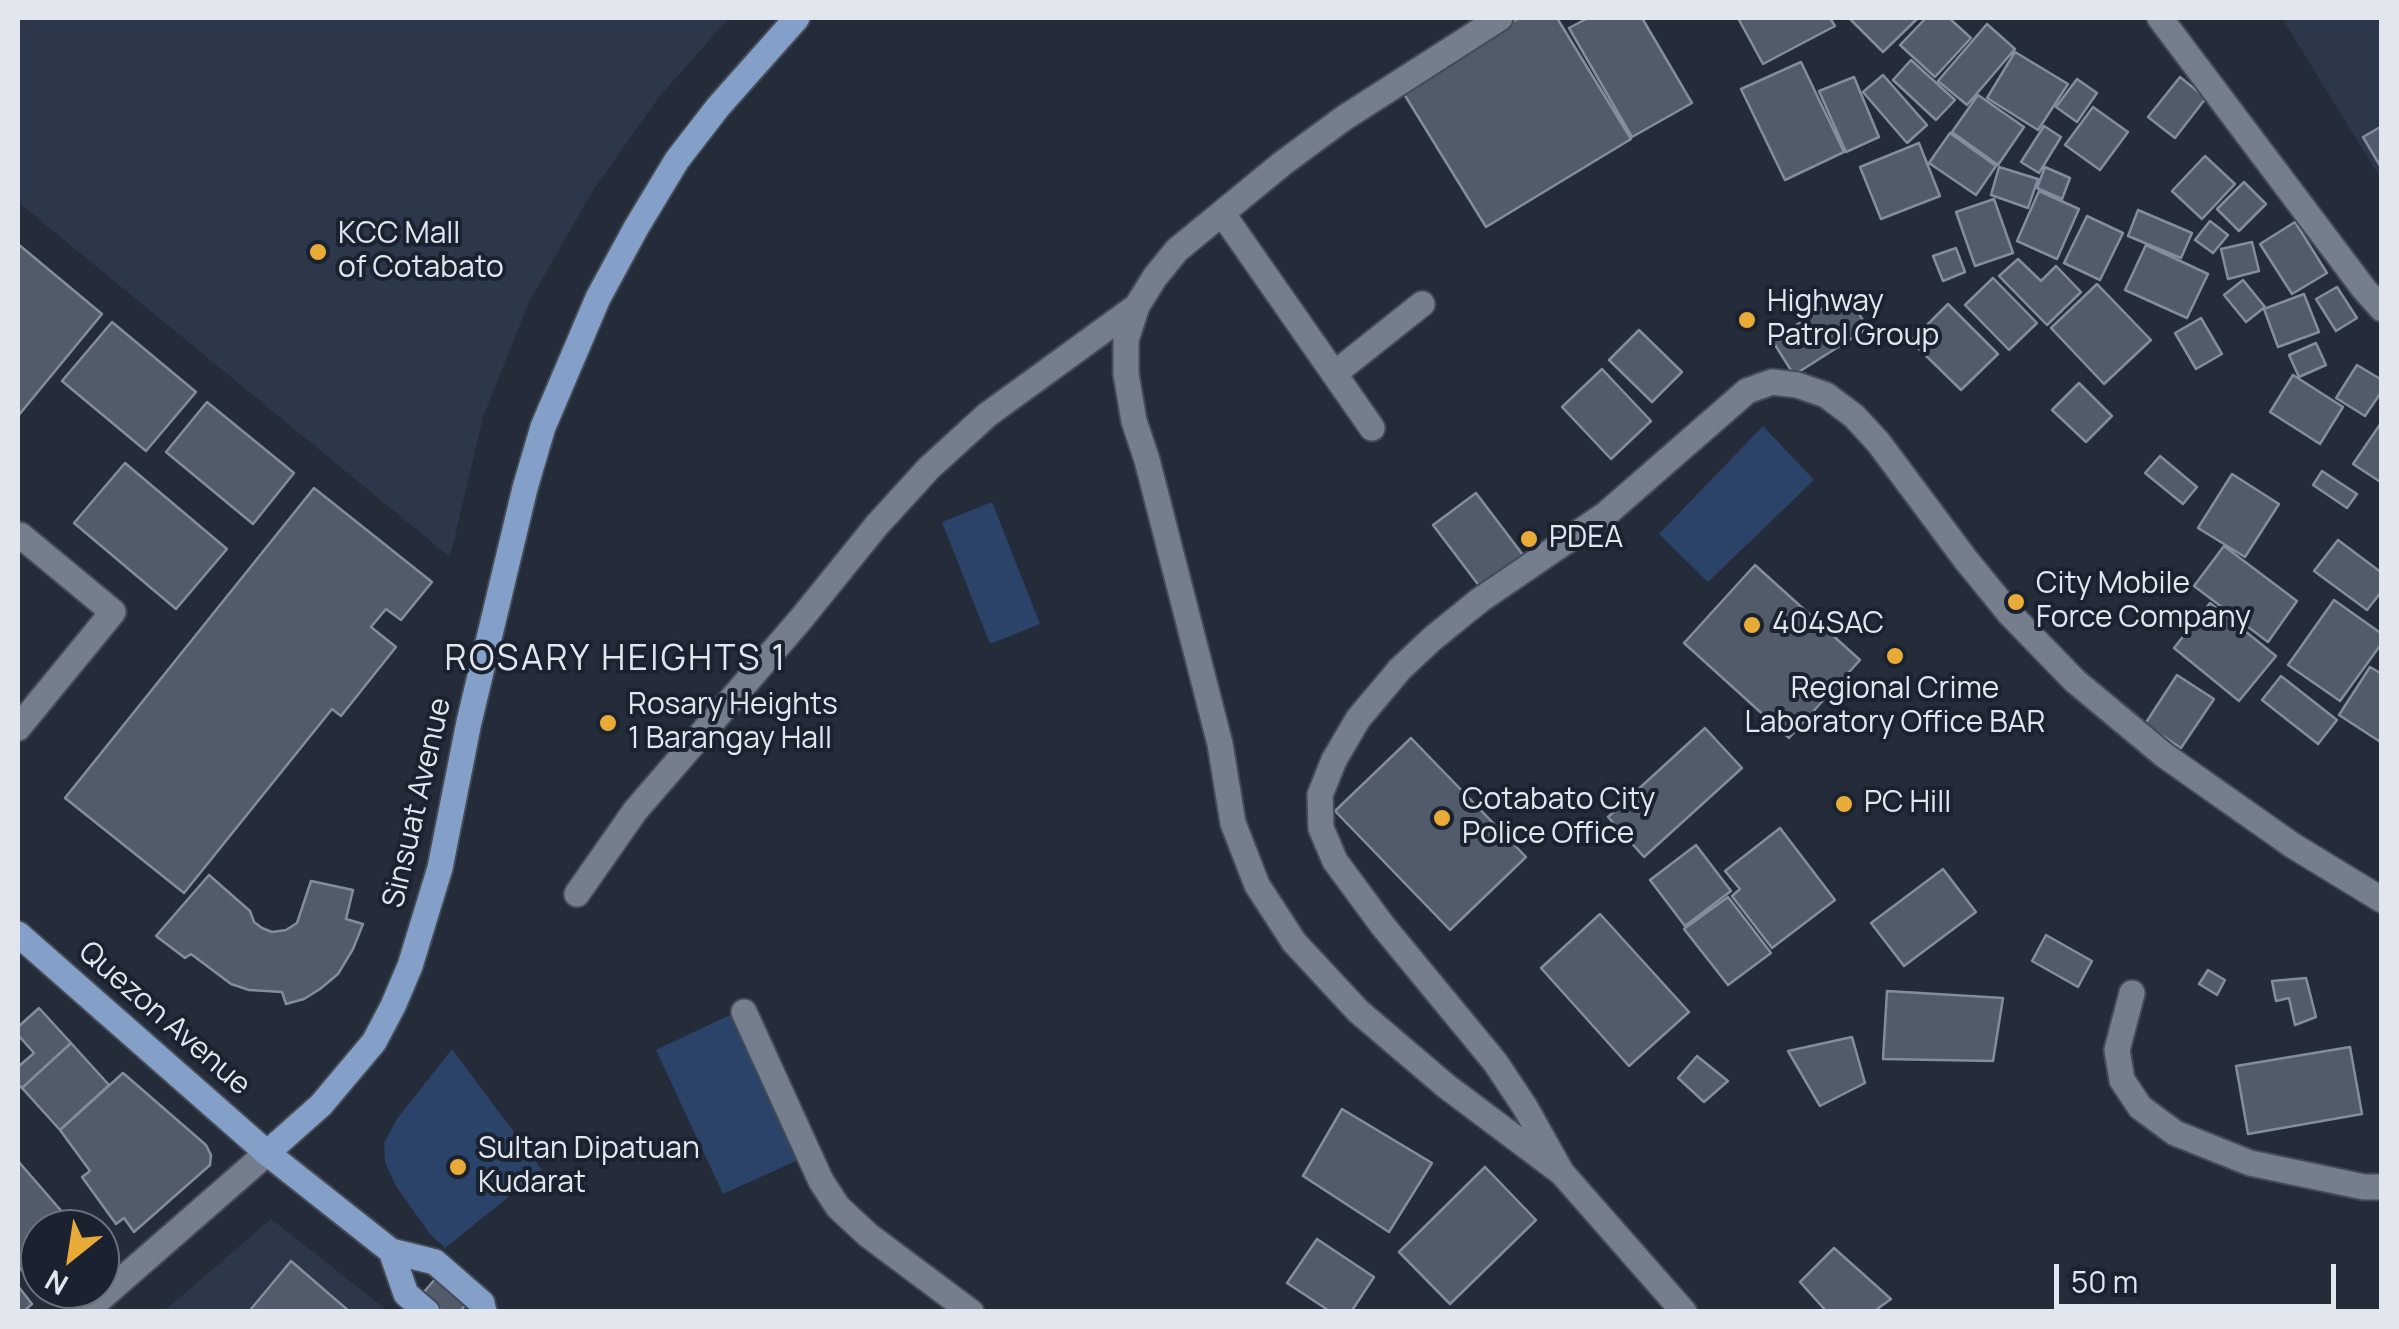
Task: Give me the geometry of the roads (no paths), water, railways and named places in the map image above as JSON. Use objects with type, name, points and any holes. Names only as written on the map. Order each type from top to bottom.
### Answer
[{"type":"main road","name":"Sinsuat Avenue","points":[[267,1153],[321,1105],[374,1042],[410,966],[440,868],[469,722],[525,488],[543,427],[598,298],[677,160],[797,18]]},
{"type":"main road","name":"Quezon Avenue","points":[[18,934],[267,1153],[390,1252]]},
{"type":"main road","points":[[390,1252],[406,1294],[426,1312]]},
{"type":"main road","points":[[390,1252],[435,1262],[482,1303],[484,1312]]},
{"type":"street","points":[[1500,18],[1344,118],[1177,250],[1137,306],[1126,340],[1126,374],[1134,420],[1148,460],[1220,744],[1234,823],[1257,885],[1294,942],[1358,1011],[1446,1086],[1562,1173]]},
{"type":"street","points":[[2160,18],[2382,309]]},
{"type":"street","points":[[1222,213],[1372,428]]},
{"type":"street","points":[[1334,374],[1422,304]]},
{"type":"street","points":[[577,894],[635,810],[928,468],[986,415],[1137,306]]},
{"type":"street","points":[[1684,1312],[1562,1173],[1495,1062],[1335,861],[1321,828],[1320,795],[1334,760],[1358,720],[1400,669],[1480,600],[1606,514],[1747,392],[1772,382],[1798,385],[1826,395],[1854,416],[2010,614],[2075,681],[2164,756],[2382,900]]},
{"type":"street","points":[[18,537],[20,534],[113,612],[18,728]]},
{"type":"street","points":[[2132,993],[2117,1050],[2122,1080],[2140,1108],[2176,1133],[2250,1162],[2364,1187],[2382,1187]]},
{"type":"street","points":[[744,1012],[821,1181],[838,1208],[971,1312]]},
{"type":"street","name":"Sinsuat Avenue","points":[[85,1312],[267,1153]]},
{"type":"place","name":"KCC Mall of Cotabato","points":[[318,252]]},
{"type":"place","name":"Highway Patrol Group","points":[[1747,320]]},
{"type":"place","name":"PDEA","points":[[1529,539]]},
{"type":"place","name":"City Mobile Force Company","points":[[2016,602]]},
{"type":"place","name":"404SAC","points":[[1752,625]]},
{"type":"place","name":"Regional Crime Laboratory Office BAR","points":[[1895,656]]},
{"type":"place","name":"Rosary Heights 1 Barangay Hall","points":[[608,723]]},
{"type":"place","name":"PC Hill","points":[[1844,804]]},
{"type":"place","name":"Cotabato City Police Office","points":[[1442,818]]},
{"type":"place","name":"Sultan Dipatuan Kudarat","points":[[458,1167]]},
{"type":"district","name":"ROSARY HEIGHTS 1","points":[[616,660]]}]
